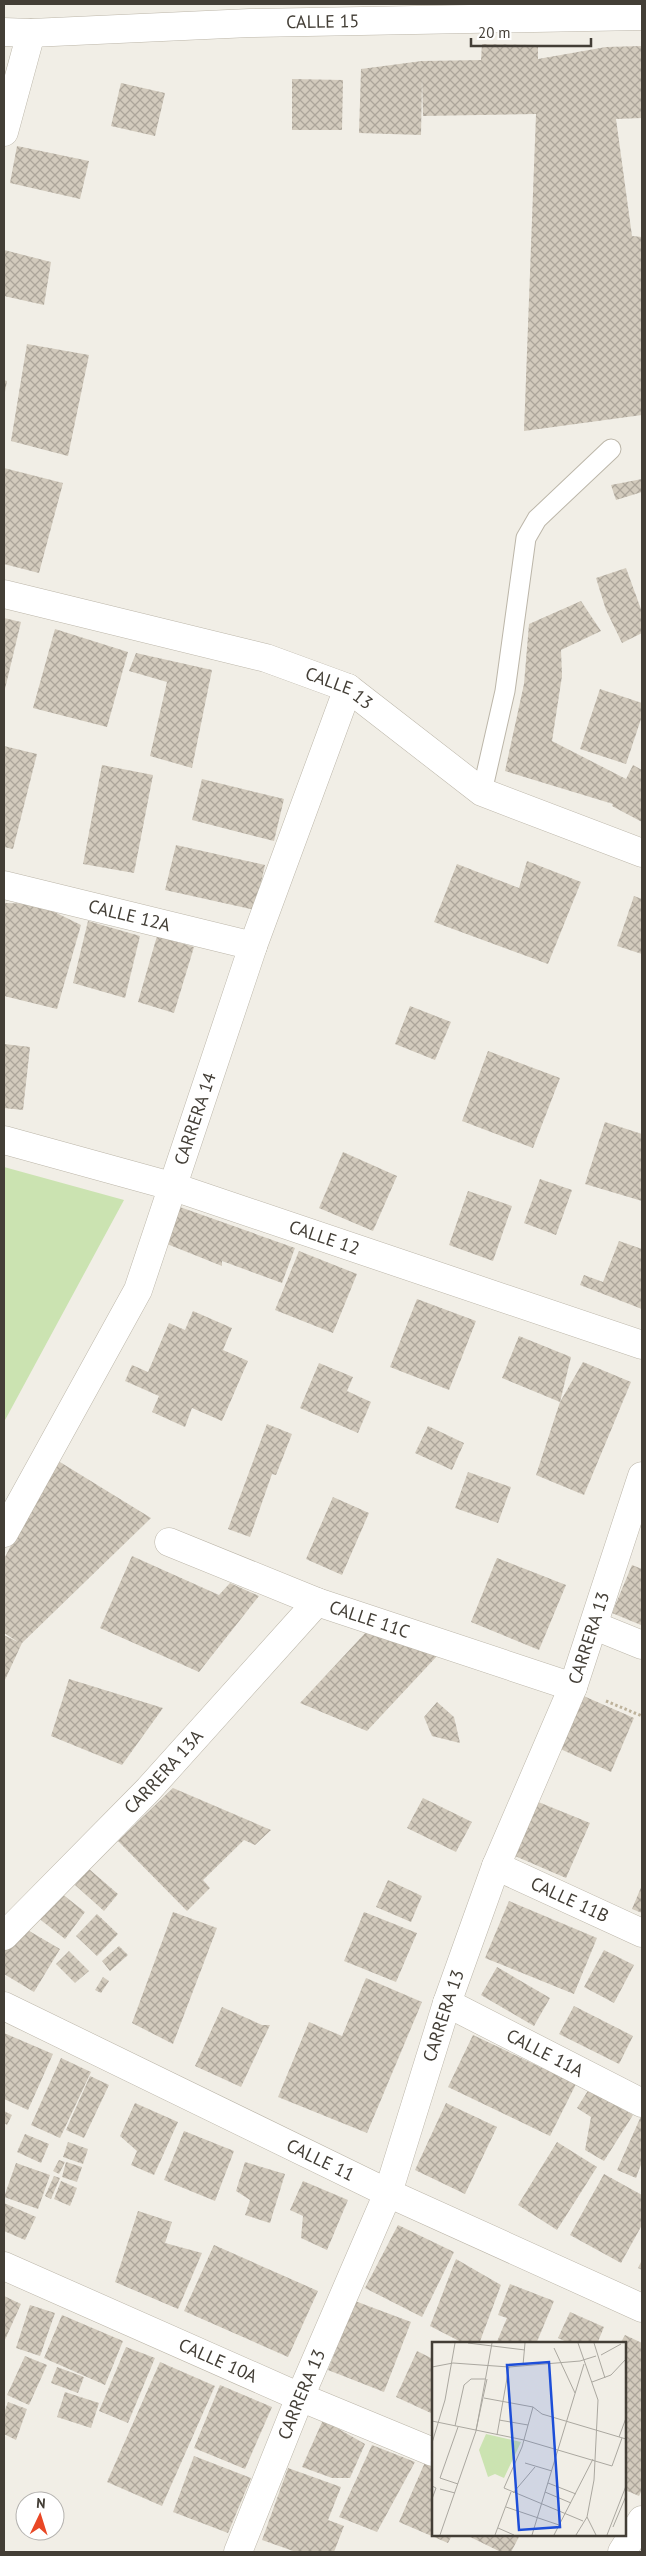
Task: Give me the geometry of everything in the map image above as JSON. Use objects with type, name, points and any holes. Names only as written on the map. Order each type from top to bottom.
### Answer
[{"type":"street","name":"CALLE 15","points":[[4,32],[31,33],[252,14],[642,16]]},
{"type":"street","points":[[4,132],[31,33]]},
{"type":"street","name":"CALLE 13","points":[[4,594],[266,658],[348,688],[482,792],[642,853]]},
{"type":"street","name":"CARRERA 14","points":[[4,1533],[138,1290],[253,946],[348,688]]},
{"type":"street","name":"CALLE 12A","points":[[4,885],[253,946]]},
{"type":"street","name":"CALLE 12","points":[[4,1140],[172,1186],[642,1345]]},
{"type":"street","name":"CARRERA 13","points":[[238,2552],[300,2397],[388,2193],[447,2003],[496,1866],[573,1687],[595,1626],[642,1476]]},
{"type":"street","name":"CALLE 11C","points":[[169,1542],[317,1602],[573,1687]]},
{"type":"street","name":"CARRERA 13A","points":[[4,1936],[148,1790],[317,1602]]},
{"type":"street","points":[[595,1626],[642,1645]]},
{"type":"street","name":"CALLE 11B","points":[[496,1866],[642,1933]]},
{"type":"street","name":"CALLE 11A","points":[[447,2003],[642,2103]]},
{"type":"street","name":"CALLE 11","points":[[4,2006],[388,2193],[642,2308]]},
{"type":"street","name":"CALLE 10A","points":[[4,2266],[300,2397],[432,2451]]},
{"type":"lane","points":[[482,792],[505,691],[526,538],[537,519],[611,450]]},
{"type":"path","points":[[573,1687],[642,1716]]},
{"type":"green space","points":[[4,1167],[124,1200],[4,1422]]},
{"type":"building","points":[[482,44],[538,45],[538,59],[606,47],[642,46],[642,118],[616,119],[632,236],[642,237],[642,415],[524,431],[536,114],[423,116],[422,78],[421,135],[359,133],[361,69],[422,61],[481,60]]},
{"type":"building","points":[[292,79],[343,80],[342,130],[292,130]]},
{"type":"building","points":[[121,83],[165,93],[155,136],[111,126]]},
{"type":"building","points":[[17,146],[89,161],[80,199],[10,183]]},
{"type":"building","points":[[4,250],[51,262],[44,305],[4,296]]},
{"type":"building","points":[[27,344],[89,355],[68,456],[11,441]]},
{"type":"building","points":[[4,380],[7,381],[5,392],[4,392]]},
{"type":"building","points":[[4,468],[63,483],[39,573],[4,564]]},
{"type":"building","points":[[642,479],[642,492],[616,500],[611,485]]},
{"type":"building","points":[[626,568],[642,612],[642,633],[622,643],[606,610],[596,578]]},
{"type":"building","points":[[581,601],[601,631],[561,650],[562,676],[552,741],[626,779],[633,765],[642,770],[642,822],[612,806],[613,804],[505,771],[524,684],[529,624]]},
{"type":"building","points":[[4,618],[21,622],[4,693]]},
{"type":"building","points":[[55,629],[128,652],[107,727],[33,708]]},
{"type":"building","points":[[136,653],[212,670],[192,768],[150,756],[167,682],[129,671]]},
{"type":"building","points":[[600,689],[642,703],[642,716],[626,764],[580,749]]},
{"type":"building","points":[[4,746],[37,754],[13,849],[4,847]]},
{"type":"building","points":[[102,765],[153,775],[134,873],[83,864]]},
{"type":"building","points":[[202,779],[284,799],[274,841],[192,820]]},
{"type":"building","points":[[176,845],[265,865],[255,910],[165,890]]},
{"type":"building","points":[[527,861],[581,882],[548,964],[434,922],[457,864],[519,888]]},
{"type":"building","points":[[634,896],[642,899],[642,954],[617,946]]},
{"type":"building","points":[[4,903],[38,904],[81,925],[57,1009],[4,996]]},
{"type":"building","points":[[88,921],[140,936],[125,998],[73,983]]},
{"type":"building","points":[[157,936],[194,947],[174,1013],[138,1002]]},
{"type":"building","points":[[410,1006],[451,1022],[435,1060],[395,1044]]},
{"type":"building","points":[[4,1044],[30,1047],[23,1110],[4,1108]]},
{"type":"building","points":[[488,1051],[560,1078],[533,1148],[462,1121]]},
{"type":"building","points":[[605,1122],[642,1134],[642,1201],[585,1184]]},
{"type":"building","points":[[343,1152],[397,1176],[373,1231],[319,1208]]},
{"type":"building","points":[[540,1179],[572,1190],[556,1235],[524,1223]]},
{"type":"building","points":[[468,1191],[512,1206],[493,1261],[449,1245]]},
{"type":"building","points":[[177,1206],[295,1248],[282,1283],[222,1261],[222,1266],[162,1242]]},
{"type":"building","points":[[619,1241],[642,1249],[642,1309],[580,1285],[584,1275],[603,1282]]},
{"type":"building","points":[[299,1251],[357,1274],[333,1333],[275,1310]]},
{"type":"building","points":[[417,1299],[476,1321],[449,1390],[390,1367]]},
{"type":"building","points":[[193,1311],[232,1328],[223,1350],[248,1361],[222,1421],[192,1408],[185,1427],[152,1412],[159,1396],[125,1381],[132,1365],[148,1372],[169,1323],[185,1330]]},
{"type":"building","points":[[519,1336],[571,1357],[560,1402],[502,1378]]},
{"type":"building","points":[[583,1362],[631,1382],[584,1495],[536,1475],[560,1402]]},
{"type":"building","points":[[319,1363],[353,1377],[347,1391],[371,1402],[358,1433],[300,1408]]},
{"type":"building","points":[[267,1424],[292,1434],[276,1475],[272,1474],[250,1537],[228,1529]]},
{"type":"building","points":[[428,1426],[464,1443],[452,1470],[415,1453]]},
{"type":"building","points":[[55,1459],[151,1518],[22,1643],[4,1682],[4,1635],[18,1642],[4,1633],[4,1559]]},
{"type":"building","points":[[468,1472],[511,1487],[498,1523],[455,1508]]},
{"type":"building","points":[[333,1497],[369,1513],[342,1575],[306,1559]]},
{"type":"building","points":[[132,1556],[219,1595],[230,1583],[259,1596],[199,1672],[100,1628]]},
{"type":"building","points":[[497,1558],[566,1585],[539,1650],[471,1622]]},
{"type":"building","points":[[632,1565],[642,1569],[641,1625],[612,1613]]},
{"type":"building","points":[[369,1629],[438,1655],[367,1731],[300,1703]]},
{"type":"building","points":[[69,1679],[163,1708],[122,1765],[51,1736]]},
{"type":"building","points":[[579,1694],[634,1718],[611,1772],[556,1747]]},
{"type":"building","points":[[437,1702],[454,1717],[460,1743],[432,1736],[424,1717]]},
{"type":"building","points":[[173,1788],[271,1830],[255,1845],[244,1840],[203,1880],[210,1888],[187,1911],[118,1841]]},
{"type":"building","points":[[423,1798],[472,1822],[456,1852],[407,1828]]},
{"type":"building","points":[[531,1799],[590,1823],[566,1878],[508,1853]]},
{"type":"building","points":[[89,1869],[118,1894],[104,1911],[75,1885]]},
{"type":"building","points":[[388,1880],[422,1896],[411,1922],[376,1907]]},
{"type":"building","points":[[642,1885],[642,1913],[632,1909]]},
{"type":"building","points":[[57,1890],[85,1912],[65,1939],[37,1917]]},
{"type":"building","points":[[509,1901],[597,1938],[574,1994],[485,1958]]},
{"type":"building","points":[[173,1912],[217,1928],[173,2044],[132,2023]]},
{"type":"building","points":[[364,1912],[417,1933],[396,1982],[344,1961]]},
{"type":"building","points":[[97,1914],[118,1934],[97,1956],[76,1936]]},
{"type":"building","points":[[19,1925],[60,1949],[34,1992],[4,1974],[4,1951]]},
{"type":"building","points":[[119,1946],[128,1955],[110,1971],[102,1961]]},
{"type":"building","points":[[604,1950],[634,1965],[614,2003],[584,1987]]},
{"type":"building","points":[[69,1951],[89,1971],[75,1983],[56,1964]]},
{"type":"building","points":[[497,1967],[550,1998],[534,2026],[481,1995]]},
{"type":"building","points":[[103,1977],[109,1981],[101,1993],[95,1990]]},
{"type":"building","points":[[366,1978],[422,2002],[367,2133],[278,2097],[309,2022],[342,2036]]},
{"type":"building","points":[[574,2006],[633,2036],[619,2064],[559,2034]]},
{"type":"building","points":[[222,2007],[262,2025],[270,2025],[241,2087],[195,2066]]},
{"type":"building","points":[[4,2033],[53,2054],[28,2110],[4,2099]]},
{"type":"building","points":[[473,2035],[576,2084],[550,2136],[448,2087]]},
{"type":"building","points":[[61,2058],[91,2072],[60,2138],[31,2125]]},
{"type":"building","points":[[90,2076],[109,2085],[84,2138],[66,2130]]},
{"type":"building","points":[[589,2089],[633,2115],[604,2161],[585,2150],[591,2117],[577,2108]]},
{"type":"building","points":[[135,2103],[178,2122],[154,2175],[131,2165],[137,2151],[120,2136]]},
{"type":"building","points":[[446,2103],[497,2127],[465,2194],[415,2170]]},
{"type":"building","points":[[4,2111],[12,2115],[7,2125],[4,2123]]},
{"type":"building","points":[[642,2114],[642,2162],[636,2178],[617,2170]]},
{"type":"building","points":[[184,2131],[234,2151],[215,2201],[164,2180]]},
{"type":"building","points":[[25,2134],[49,2144],[41,2163],[17,2152]]},
{"type":"building","points":[[68,2142],[88,2149],[83,2164],[63,2157]]},
{"type":"building","points":[[557,2142],[597,2167],[557,2230],[518,2205]]},
{"type":"building","points":[[59,2160],[65,2162],[59,2174],[53,2171]]},
{"type":"building","points":[[66,2162],[82,2167],[77,2182],[62,2177]]},
{"type":"building","points":[[245,2162],[285,2174],[270,2223],[245,2215],[250,2200],[236,2191]]},
{"type":"building","points":[[16,2163],[50,2175],[38,2209],[4,2197]]},
{"type":"building","points":[[604,2174],[642,2195],[642,2225],[621,2263],[570,2235]]},
{"type":"building","points":[[54,2176],[60,2178],[51,2199],[45,2196]]},
{"type":"building","points":[[61,2181],[77,2188],[70,2206],[54,2199]]},
{"type":"building","points":[[303,2181],[348,2200],[327,2250],[301,2238],[303,2216],[290,2210]]},
{"type":"building","points":[[4,2203],[36,2217],[25,2240],[4,2231]]},
{"type":"building","points":[[138,2211],[172,2222],[165,2243],[202,2253],[178,2309],[115,2282]]},
{"type":"building","points":[[398,2225],[454,2252],[422,2317],[365,2288]]},
{"type":"building","points":[[214,2245],[318,2291],[288,2357],[184,2311]]},
{"type":"building","points":[[456,2259],[501,2285],[480,2342],[461,2342],[430,2326]]},
{"type":"building","points":[[642,2260],[642,2270],[638,2268]]},
{"type":"building","points":[[510,2284],[554,2301],[537,2342],[497,2342],[507,2318],[498,2315]]},
{"type":"building","points":[[4,2296],[21,2304],[4,2342]]},
{"type":"building","points":[[355,2301],[411,2322],[384,2392],[328,2370]]},
{"type":"building","points":[[30,2305],[55,2313],[40,2356],[16,2348]]},
{"type":"building","points":[[570,2312],[604,2327],[598,2342],[567,2342],[558,2338]]},
{"type":"building","points":[[62,2315],[123,2341],[105,2385],[44,2358]]},
{"type":"building","points":[[625,2335],[642,2343],[642,2490],[639,2496],[626,2490],[626,2342],[621,2342]]},
{"type":"building","points":[[126,2347],[155,2358],[128,2423],[99,2411]]},
{"type":"building","points":[[417,2351],[432,2358],[432,2414],[396,2397]]},
{"type":"building","points":[[25,2356],[47,2365],[29,2405],[7,2395]]},
{"type":"building","points":[[160,2362],[215,2386],[162,2506],[107,2482]]},
{"type":"building","points":[[57,2367],[84,2377],[78,2393],[51,2383]]},
{"type":"building","points":[[220,2385],[272,2407],[245,2469],[194,2448]]},
{"type":"building","points":[[65,2392],[99,2403],[91,2428],[57,2417]]},
{"type":"building","points":[[8,2402],[27,2409],[16,2440],[4,2434],[4,2413]]},
{"type":"building","points":[[323,2420],[365,2444],[350,2478],[332,2478],[302,2467]]},
{"type":"building","points":[[372,2445],[415,2462],[377,2532],[339,2517]]},
{"type":"building","points":[[194,2456],[251,2478],[228,2533],[173,2512]]},
{"type":"building","points":[[426,2460],[432,2463],[432,2536],[452,2536],[448,2543],[399,2522]]},
{"type":"building","points":[[288,2468],[341,2487],[328,2520],[344,2526],[334,2552],[296,2552],[262,2540]]},
{"type":"building","points":[[468,2536],[519,2536],[511,2552],[501,2552]]}]
